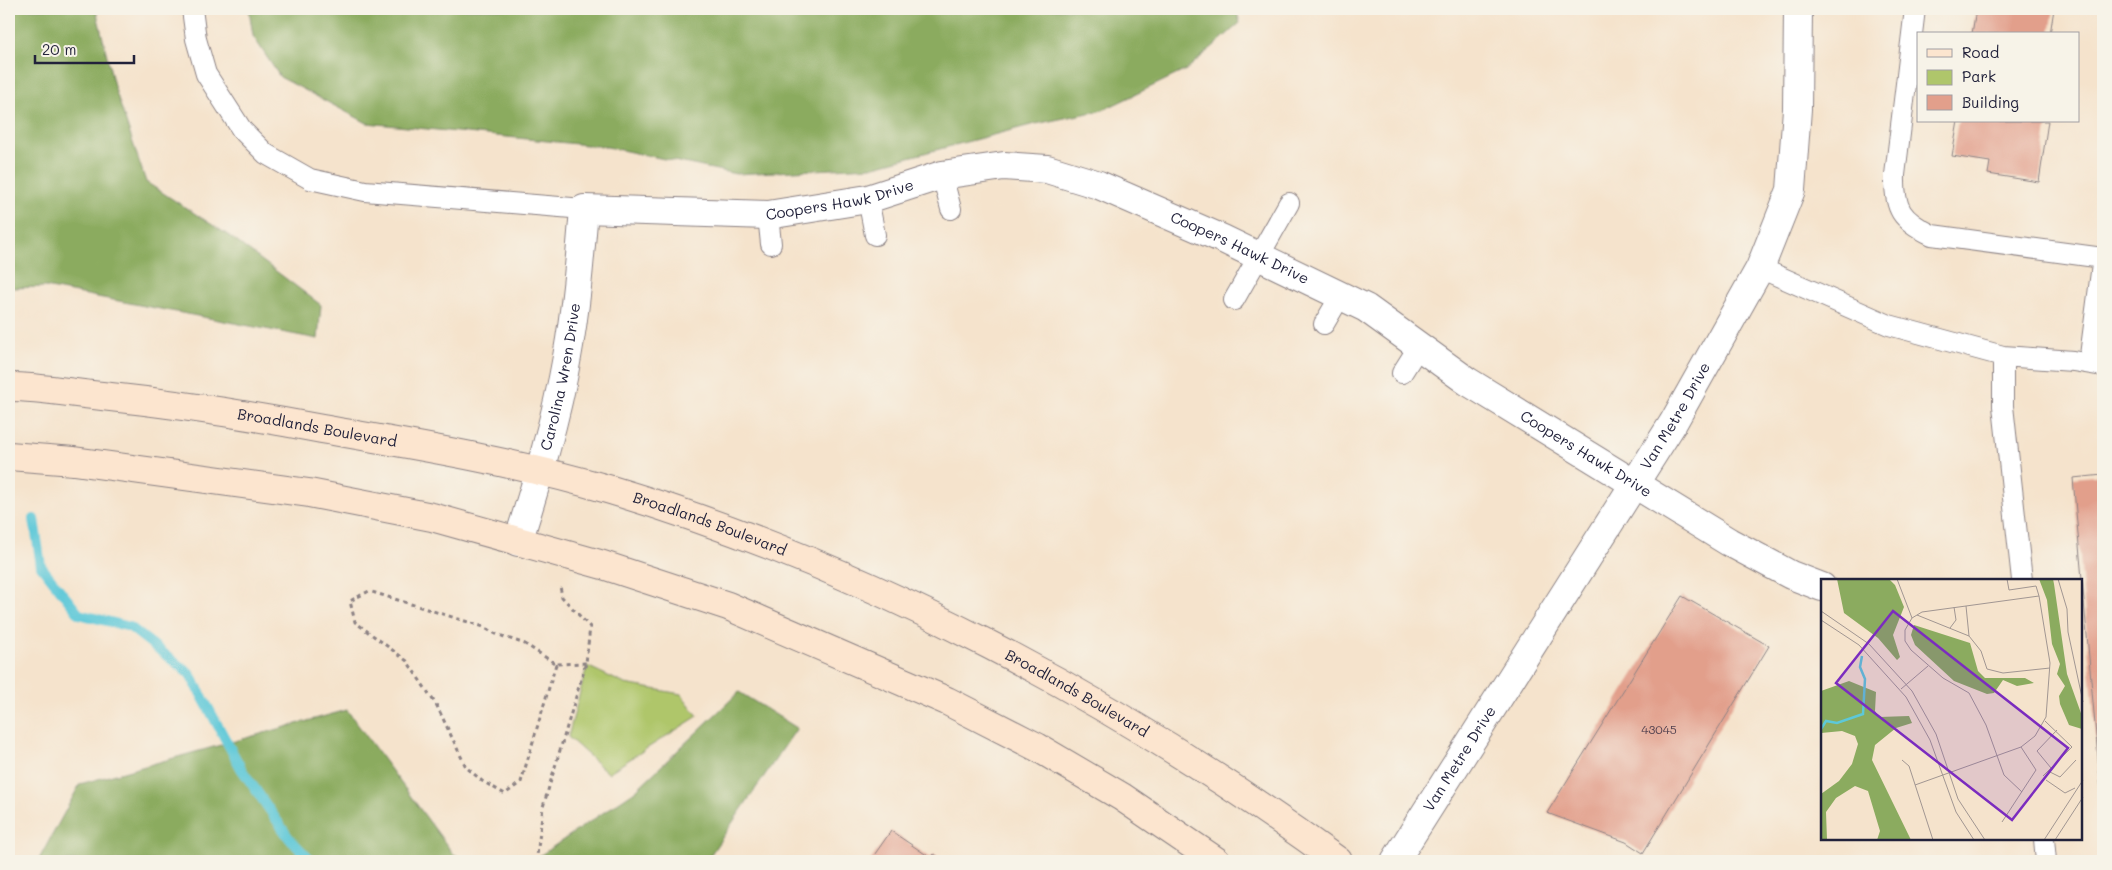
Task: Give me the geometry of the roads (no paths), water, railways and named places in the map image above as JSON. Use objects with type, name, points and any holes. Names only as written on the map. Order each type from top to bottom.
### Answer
[{"type":"main road","name":"Broadlands Boulevard","points":[[9,387],[248,415],[490,461],[609,490],[708,523],[873,589],[1053,678],[1153,738],[1296,830],[1338,861]]},
{"type":"main road","points":[[9,456],[74,461],[309,493],[432,518],[603,565],[728,606],[947,701],[1037,746],[1122,797],[1216,861]]},
{"type":"street","name":"Van Metre Drive","points":[[1395,861],[1673,423],[1760,268],[1790,190],[1797,109],[1798,9]]},
{"type":"street","name":"Coopers Hawk Drive","points":[[584,209],[768,215],[868,199],[942,175],[1004,166],[1047,169],[1099,185],[1259,256],[1366,308],[1467,381],[1729,542],[1791,574],[1821,587]]},
{"type":"street","name":"Carolina Wren Drive","points":[[518,542],[553,426],[567,358],[578,286],[584,209]]},
{"type":"lane","points":[[192,9],[196,39],[206,74],[242,130],[266,154],[310,179],[365,191],[584,209]]},
{"type":"lane","points":[[1760,268],[1889,325],[2004,356],[2096,364],[2103,257],[1932,235],[1913,226],[1899,211],[1894,197],[1894,175],[1915,9]]},
{"type":"lane","points":[[942,175],[951,209]]},
{"type":"lane","points":[[868,199],[875,235]]},
{"type":"lane","points":[[1234,300],[1288,203]]},
{"type":"lane","points":[[768,215],[771,244]]},
{"type":"lane","points":[[1324,324],[1342,296]]},
{"type":"lane","points":[[1402,373],[1419,346]]},
{"type":"lane","points":[[2004,356],[2002,406],[2022,579]]},
{"type":"lane","points":[[2044,840],[2046,861]]},
{"type":"waterway","points":[[34,519],[41,566],[79,614],[130,627],[190,674],[242,770],[289,838],[311,861]]}]
